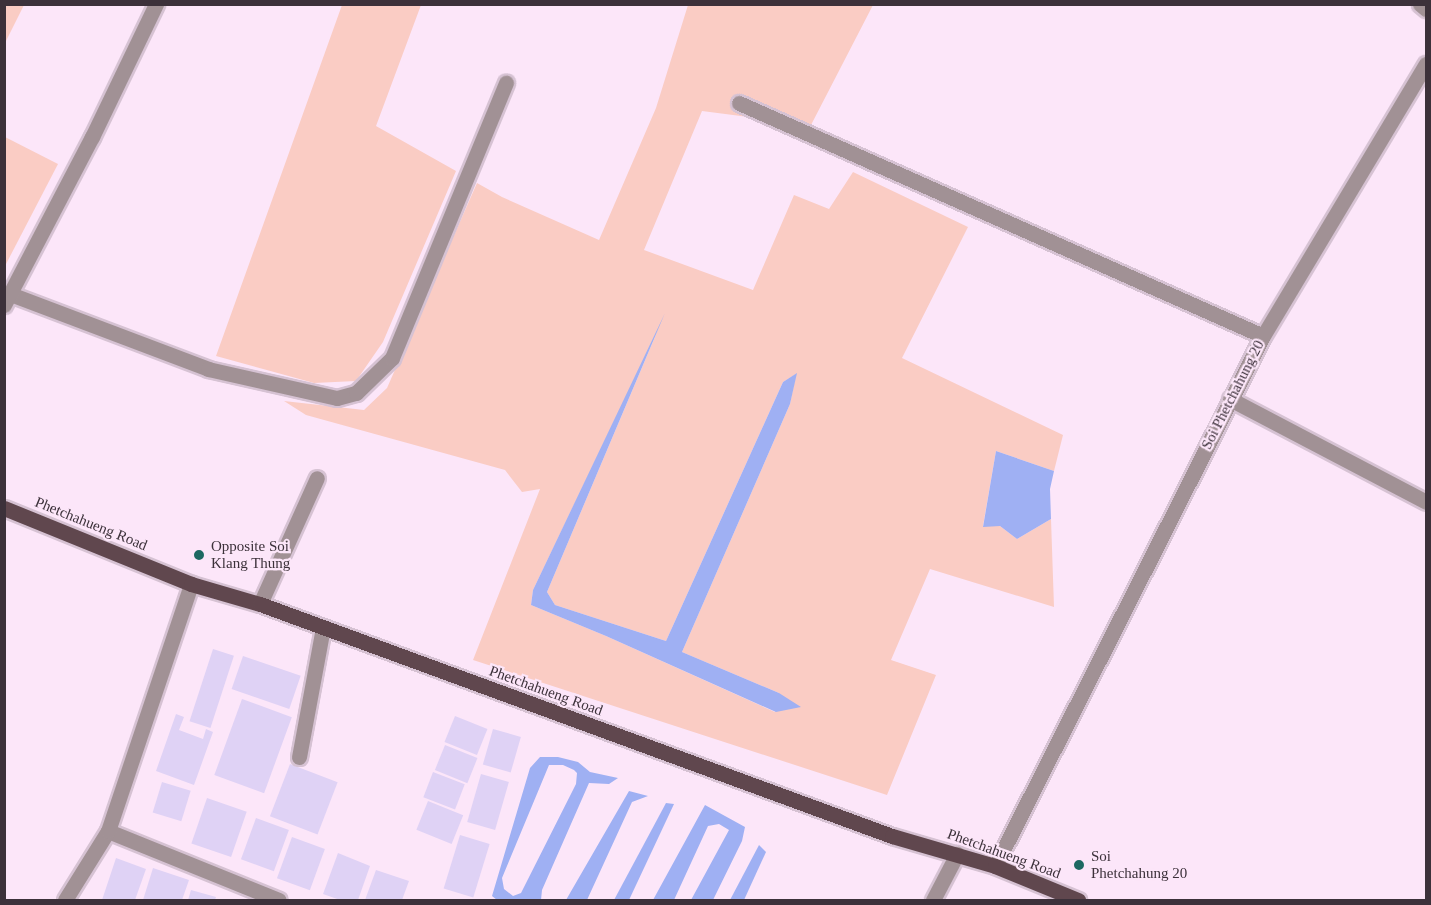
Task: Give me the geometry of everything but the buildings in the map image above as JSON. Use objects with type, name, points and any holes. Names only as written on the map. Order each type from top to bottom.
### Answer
[{"type":"main road","name":"Phetchahueng Road","points":[[4,508],[190,584],[260,604],[892,836],[995,866],[1078,900]]},
{"type":"street","points":[[156,4],[7,300],[208,369],[337,398],[356,393],[392,358],[506,83]]},
{"type":"street","points":[[1420,4],[1426,9]]},
{"type":"street","name":"Soi Phetchahung 20","points":[[995,866],[1263,336],[1426,64]]},
{"type":"street","points":[[739,103],[1263,336]]},
{"type":"street","points":[[1230,399],[1426,502]]},
{"type":"street","points":[[260,604],[317,478]]},
{"type":"street","points":[[65,900],[108,831],[190,584]]},
{"type":"street","points":[[299,757],[323,628]]},
{"type":"street","points":[[108,831],[279,900]]},
{"type":"street","points":[[933,900],[957,854]]},
{"type":"shaded area","points":[[4,5],[24,5],[5,43]]},
{"type":"shaded area","points":[[342,5],[421,5],[376,126],[456,171],[383,342],[356,381],[314,383],[216,356]]},
{"type":"shaded area","points":[[688,5],[873,5],[811,125],[702,111],[644,250],[753,290],[794,195],[829,209],[853,172],[968,227],[902,358],[1063,435],[1054,471],[996,451],[983,526],[1000,526],[1017,539],[1051,519],[1054,607],[930,569],[891,660],[936,675],[887,795],[473,660],[540,489],[522,492],[505,470],[306,415],[284,401],[364,410],[387,388],[477,183],[502,197],[599,240],[656,108]],"holes":[[[657,332],[547,592],[555,605],[666,641],[783,382],[796,374],[790,404],[682,652],[779,693],[775,712],[531,605],[533,590]]]},
{"type":"shaded area","points":[[5,137],[58,164],[5,266]]},
{"type":"water","points":[[665,313],[547,592],[555,605],[666,641],[783,382],[797,373],[790,404],[682,652],[779,693],[801,707],[776,712],[531,605],[533,590]]},
{"type":"water","points":[[996,451],[1054,471],[1050,489],[1051,519],[1017,539],[1000,526],[983,527]]},
{"type":"water","points":[[540,757],[558,757],[578,762],[590,772],[618,778],[609,784],[589,783],[542,890],[541,900],[497,900],[492,896],[530,768]],"holes":[[[549,765],[563,765],[577,773],[576,784],[521,893],[513,896],[504,889],[502,878]]]},
{"type":"water","points":[[629,791],[648,796],[632,802],[587,900],[566,900]]},
{"type":"water","points":[[666,803],[674,804],[629,900],[614,900]]},
{"type":"water","points":[[705,805],[745,827],[742,841],[713,900],[691,900],[729,830],[719,824],[708,826],[674,900],[653,900]]},
{"type":"water","points":[[759,845],[766,852],[744,900],[730,900]]},
{"type":"place","name":"Opposite Soi Klang Thung","points":[[199,555]]},
{"type":"place","name":"Soi Phetchahung 20","points":[[1079,865]]}]
